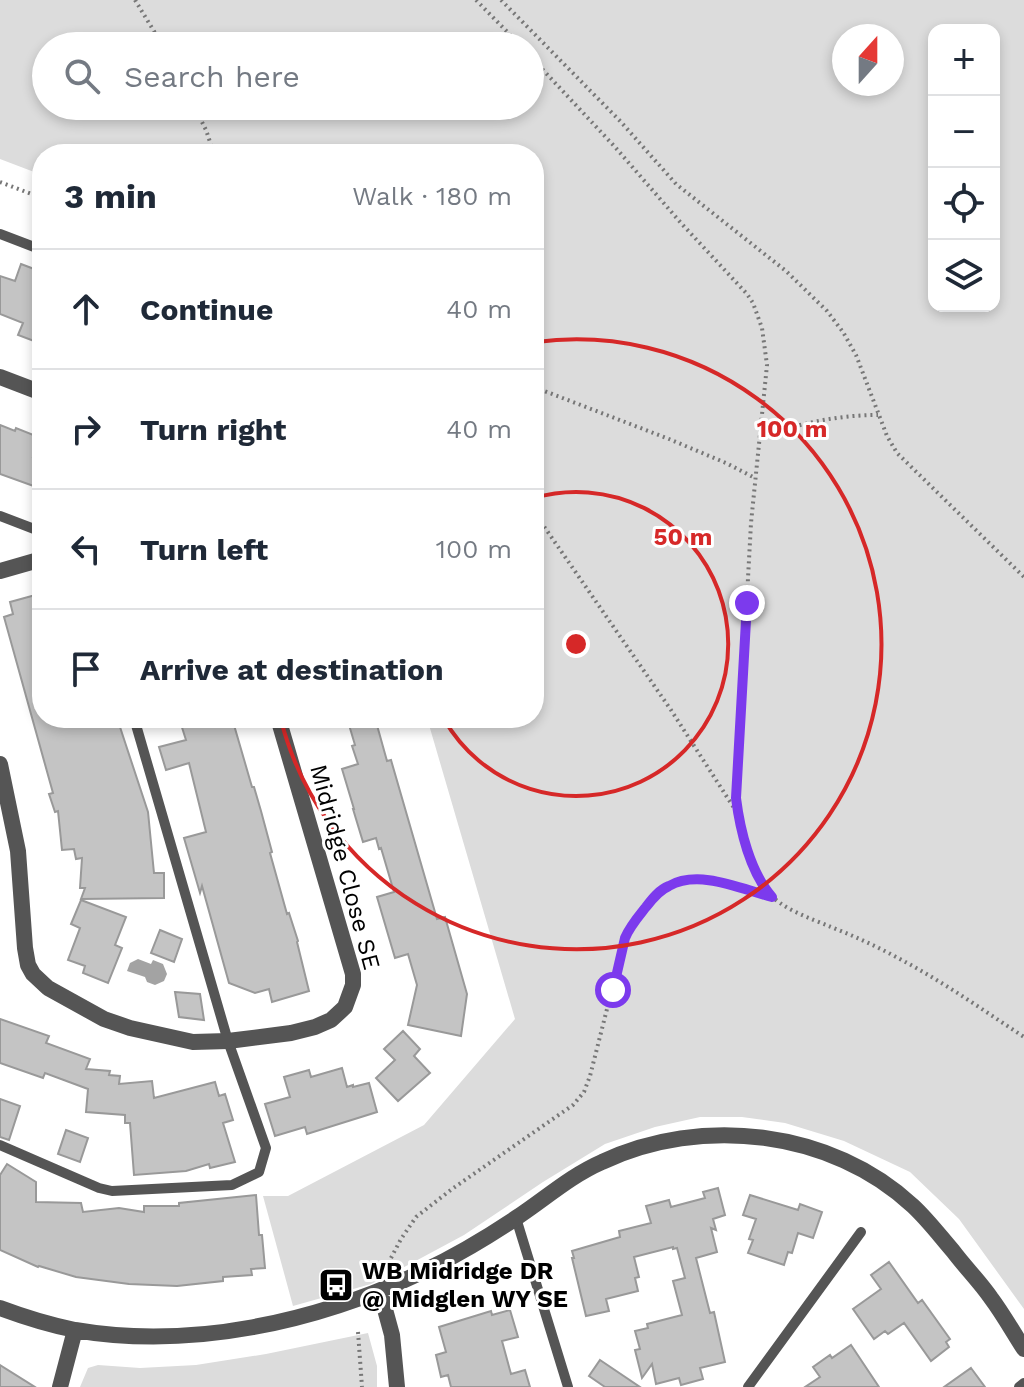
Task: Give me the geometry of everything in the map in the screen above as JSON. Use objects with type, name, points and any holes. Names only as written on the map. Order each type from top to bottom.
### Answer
[{"type":"street","points":[[0,377],[32,389]]},
{"type":"street","points":[[0,571],[32,562]]},
{"type":"street","name":"Midridge Close SE","points":[[0,764],[18,851],[25,948],[33,974],[48,988],[104,1019],[157,1035],[193,1042],[258,1039],[315,1027],[331,1020],[345,1007],[353,985],[353,974],[281,728]]},
{"type":"street","points":[[0,1308],[75,1330],[136,1336],[199,1334],[300,1317],[380,1291],[452,1257],[516,1218],[577,1174],[604,1160],[643,1146],[676,1139],[741,1135],[800,1145],[836,1158],[880,1181],[912,1205],[990,1296],[1024,1349]]},
{"type":"street","points":[[380,1291],[389,1318],[397,1387]]},
{"type":"street","points":[[60,1387],[75,1330]]},
{"type":"lane","points":[[0,234],[32,246]]},
{"type":"lane","points":[[0,516],[32,528]]},
{"type":"lane","points":[[0,1145],[112,1191],[232,1185],[259,1172],[266,1148],[228,1041],[137,728]]},
{"type":"lane","points":[[516,1218],[568,1387]]},
{"type":"lane","points":[[748,1387],[861,1232]]},
{"type":"lane","points":[[1019,1387],[1024,1383]]},
{"type":"path","points":[[135,0],[154,32]]},
{"type":"path","points":[[476,0],[507,32]]},
{"type":"path","points":[[501,0],[532,32]]},
{"type":"path","points":[[544,44],[621,122],[676,184],[786,271],[827,311],[856,355],[887,436],[897,453],[1024,577]]},
{"type":"path","points":[[544,71],[747,294],[762,328],[767,365],[754,477],[736,798],[754,866],[772,897]]},
{"type":"path","points":[[201,120],[211,144]]},
{"type":"path","points":[[0,182],[32,194]]},
{"type":"path","points":[[544,391],[669,439],[754,477]]},
{"type":"path","points":[[759,437],[797,424],[833,417],[879,415]]},
{"type":"path","points":[[544,526],[671,710],[738,814]]},
{"type":"path","points":[[391,1258],[416,1217],[565,1111],[584,1092],[625,938],[635,920],[660,892],[673,883],[695,880],[726,884],[772,897],[899,959],[1024,1037]]},
{"type":"path","points":[[358,1332],[362,1387]]},
{"type":"shaded area","points":[[0,0],[1024,0],[1024,1309],[959,1219],[910,1172],[844,1141],[785,1123],[742,1117],[700,1117],[655,1127],[605,1144],[464,1235],[410,1264],[371,1284],[293,1306],[263,1196],[288,1196],[424,1125],[515,1019],[430,728],[544,728],[544,144],[32,144],[32,171],[0,159]]},
{"type":"shaded area","points":[[138,959],[163,964],[167,974],[164,981],[155,985],[147,982],[145,977],[127,971],[130,963]]},
{"type":"shaded area","points":[[368,1333],[377,1366],[377,1387],[80,1387],[88,1368],[98,1365],[140,1368],[196,1365]]},
{"type":"building","points":[[21,264],[32,268],[32,340],[18,335],[23,323],[0,314],[0,276],[15,281]]},
{"type":"building","points":[[0,425],[32,434],[32,485],[0,474]]},
{"type":"building","points":[[32,596],[32,718],[4,617],[13,614],[10,602]]},
{"type":"building","points":[[35,728],[120,728],[148,812],[154,873],[164,873],[164,898],[81,899],[85,888],[80,888],[82,858],[76,859],[74,849],[62,850],[58,811],[55,812],[49,794],[53,793]]},
{"type":"building","points":[[182,728],[235,728],[261,811],[287,914],[298,941],[309,991],[272,1002],[269,989],[255,993],[229,983],[202,886],[200,893],[184,838],[206,832],[189,763],[166,770],[159,747],[186,740]]},
{"type":"building","points":[[350,728],[378,728],[387,761],[391,760],[437,919],[445,917],[467,994],[461,1036],[408,1025],[417,985],[408,954],[395,958],[377,897],[394,892],[376,838],[363,842],[342,769],[358,764],[352,746],[355,745]]},
{"type":"building","points":[[81,900],[126,917],[115,945],[122,948],[108,983],[83,973],[85,966],[68,960],[80,928],[71,924]]},
{"type":"building","points":[[160,930],[182,939],[174,962],[151,953]]},
{"type":"building","points":[[175,992],[200,994],[204,1020],[179,1017]]},
{"type":"building","points":[[0,1019],[49,1036],[46,1043],[90,1059],[86,1069],[110,1071],[109,1075],[120,1076],[119,1084],[152,1081],[154,1098],[215,1082],[219,1096],[225,1094],[233,1120],[223,1123],[235,1162],[210,1168],[209,1164],[186,1171],[134,1175],[130,1123],[125,1123],[125,1115],[86,1112],[88,1089],[45,1073],[43,1078],[0,1063]]},
{"type":"building","points":[[403,1031],[420,1049],[414,1056],[430,1073],[398,1101],[376,1078],[395,1060],[384,1049]]},
{"type":"building","points":[[342,1068],[347,1087],[369,1083],[377,1112],[307,1134],[305,1127],[275,1136],[265,1104],[290,1097],[284,1077],[309,1070],[311,1077]]},
{"type":"building","points":[[0,1099],[20,1106],[9,1140],[0,1137]]},
{"type":"building","points":[[66,1130],[88,1138],[80,1162],[58,1154]]},
{"type":"building","points":[[7,1164],[36,1182],[36,1202],[81,1203],[83,1212],[119,1208],[144,1212],[144,1206],[179,1206],[179,1203],[256,1195],[265,1268],[251,1269],[252,1275],[223,1277],[223,1281],[177,1286],[76,1277],[38,1267],[0,1250],[0,1175]]},
{"type":"building","points":[[718,1188],[725,1215],[713,1219],[716,1230],[711,1228],[717,1252],[696,1258],[710,1313],[714,1312],[725,1362],[700,1368],[703,1379],[681,1385],[679,1378],[656,1384],[652,1364],[642,1378],[635,1350],[640,1349],[635,1331],[648,1328],[647,1324],[682,1315],[673,1281],[685,1278],[677,1248],[634,1257],[639,1277],[635,1278],[638,1291],[606,1299],[609,1311],[586,1316],[572,1251],[620,1237],[619,1231],[651,1223],[646,1206],[669,1200],[671,1207],[705,1198],[703,1192]]},
{"type":"building","points":[[750,1195],[798,1210],[800,1204],[822,1212],[813,1238],[798,1233],[792,1253],[788,1252],[784,1265],[748,1253],[756,1219],[743,1215]]},
{"type":"building","points":[[889,1262],[918,1303],[922,1300],[950,1339],[946,1342],[949,1347],[931,1361],[904,1323],[874,1339],[853,1309],[881,1289],[871,1275]]},
{"type":"building","points":[[510,1310],[518,1337],[502,1341],[511,1374],[525,1370],[530,1387],[451,1387],[448,1375],[441,1377],[436,1355],[446,1352],[439,1327],[491,1311],[492,1315]]},
{"type":"building","points":[[851,1345],[879,1387],[805,1387],[820,1377],[813,1367]]},
{"type":"building","points":[[600,1360],[640,1387],[605,1387],[589,1376]]},
{"type":"building","points":[[0,1365],[35,1387],[0,1387]]},
{"type":"building","points":[[971,1368],[985,1387],[944,1387]]},
{"type":"place","name":"WB Midridge DR @ Midglen WY SE","points":[[336,1285]]},
{"type":"route","points":[[613,990],[628,930],[667,886],[685,880],[706,880],[772,897],[754,866],[736,798],[747,603]]}]
